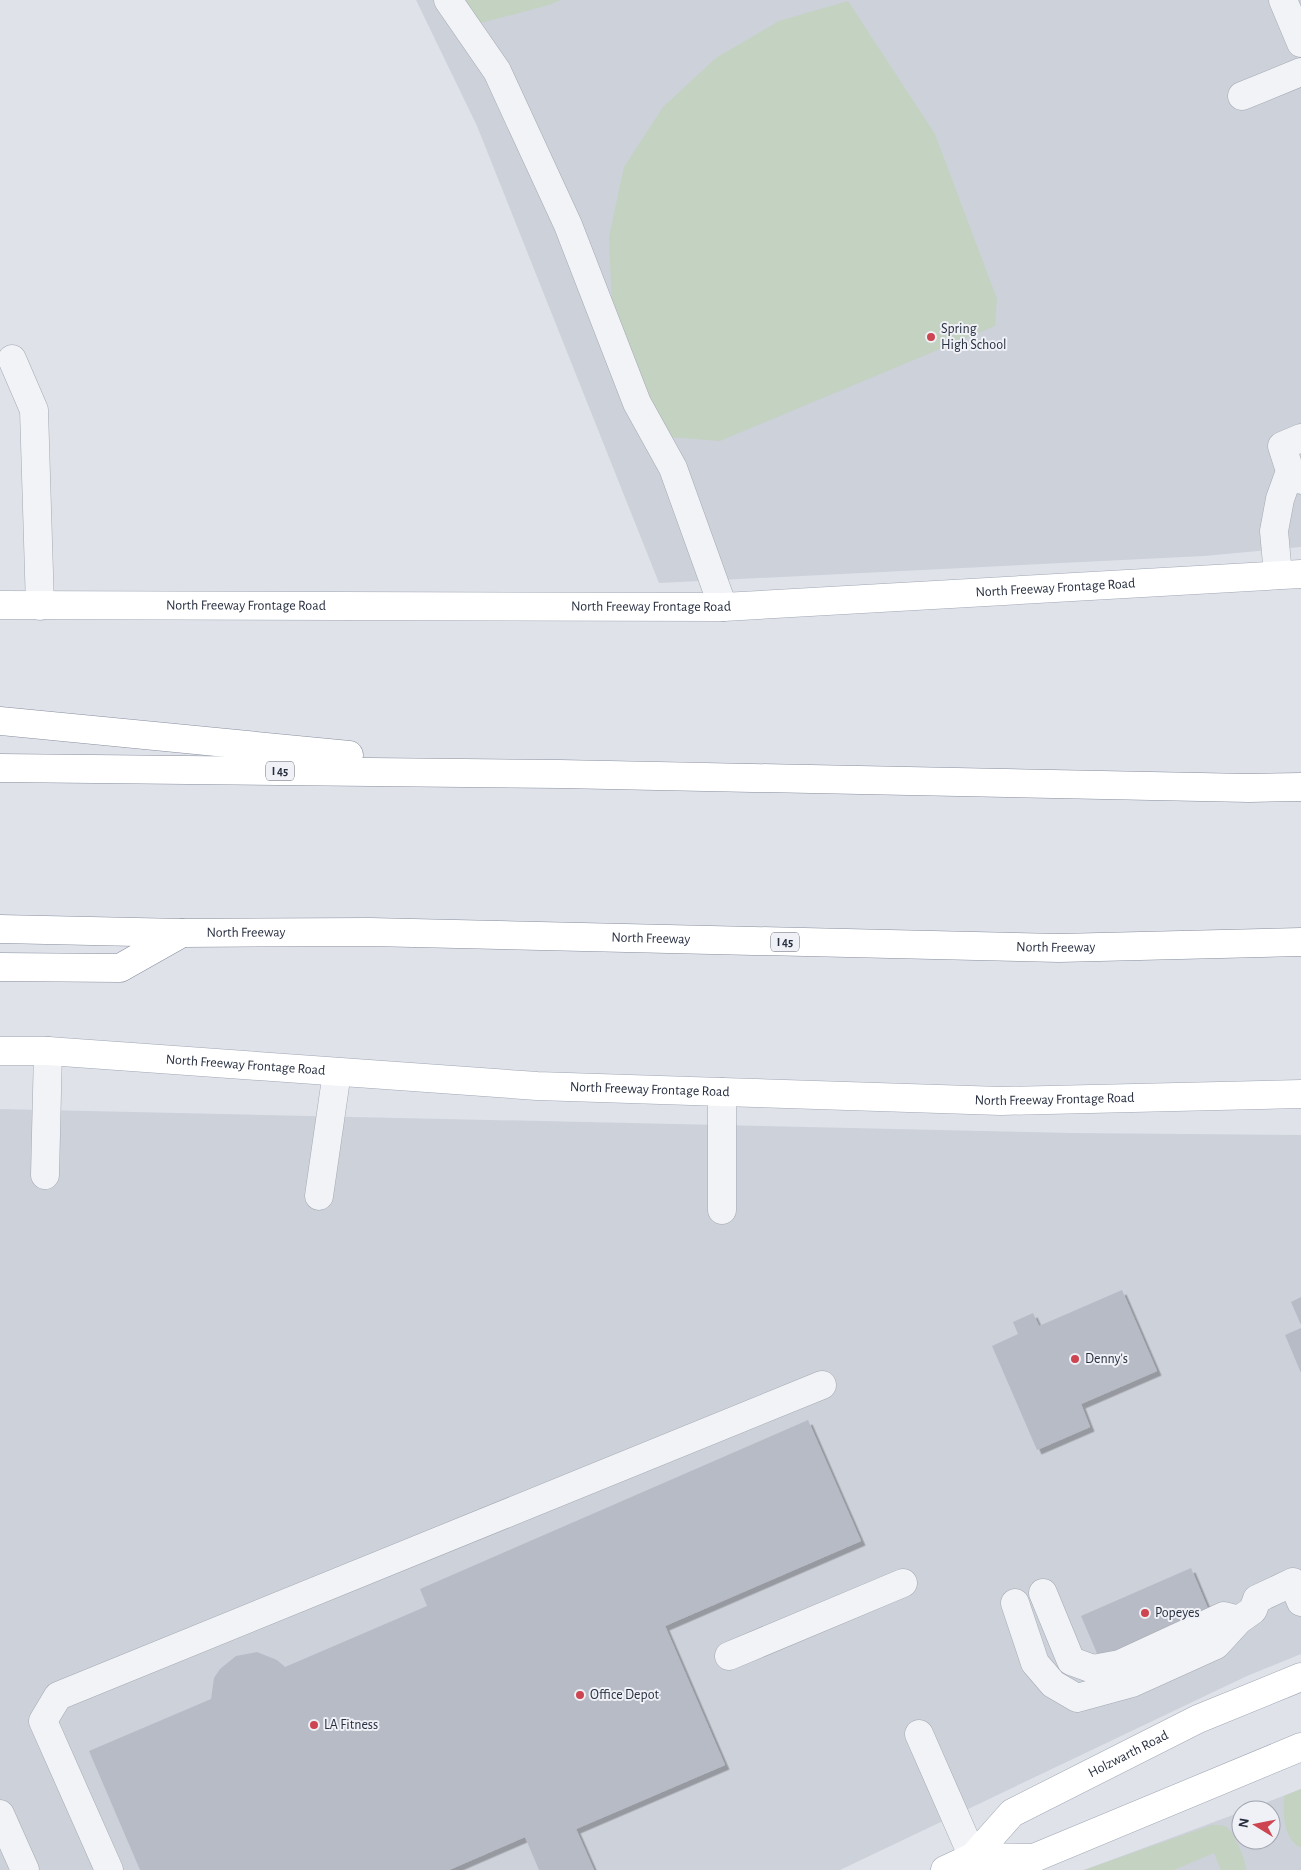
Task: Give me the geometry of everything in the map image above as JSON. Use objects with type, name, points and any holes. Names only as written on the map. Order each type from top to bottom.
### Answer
[{"type":"main road","name":"North Freeway Frontage Road","points":[[0,605],[723,607],[1290,575]]},
{"type":"main road","points":[[0,721],[225,744],[560,774]]},
{"type":"main road","name":"I 45","points":[[0,768],[560,774],[1249,788],[1301,787]]},
{"type":"main road","name":"North Freeway","points":[[0,929],[182,933],[370,932],[1059,948],[1301,942]]},
{"type":"main road","points":[[0,967],[120,968],[182,933]]},
{"type":"main road","name":"North Freeway Frontage Road","points":[[0,1051],[48,1052],[537,1086],[1001,1101],[1301,1094]]},
{"type":"main road","name":"Holzwarth Road","points":[[945,1870],[972,1857],[1012,1813],[1198,1719],[1301,1677]]},
{"type":"main road","name":"Holzwarth Road","points":[[972,1857],[1034,1858],[1301,1747]]},
{"type":"lane","points":[[448,0],[497,71],[564,216],[637,402],[673,468],[723,607]]},
{"type":"lane","points":[[1283,0],[1301,43]]},
{"type":"lane","points":[[1242,96],[1301,72]]},
{"type":"lane","points":[[12,359],[34,410],[40,606]]},
{"type":"lane","points":[[1290,575],[1274,531],[1280,499],[1295,475],[1282,446],[1301,438]]},
{"type":"lane","points":[[45,1175],[48,1052]]},
{"type":"lane","points":[[320,1196],[337,1072]]},
{"type":"lane","points":[[722,1092],[722,1210]]},
{"type":"lane","points":[[109,1870],[43,1721],[58,1696],[822,1385]]},
{"type":"lane","points":[[1015,1604],[1035,1663],[1053,1684],[1078,1698],[1132,1683],[1216,1644],[1239,1620],[1253,1610],[1257,1599],[1293,1582],[1301,1602]]},
{"type":"lane","points":[[730,1656],[903,1583]]},
{"type":"lane","points":[[1043,1593],[1071,1661],[1093,1669],[1120,1664],[1224,1616],[1239,1620]]},
{"type":"lane","points":[[919,1734],[972,1857]]},
{"type":"lane","points":[[0,1814],[25,1870]]},
{"type":"shaded area","name":"Spring High School","points":[[416,0],[1301,0],[1301,547],[1204,556],[659,583],[477,126]]},
{"type":"shaded area","points":[[0,1109],[1072,1133],[1301,1135],[1301,1654],[1247,1676],[840,1870],[0,1870]]},
{"type":"shaded area","points":[[1301,1789],[1301,1870],[1084,1870],[1231,1816],[1231,1850],[1281,1850],[1281,1800],[1273,1800]]},
{"type":"green space","points":[[455,0],[561,0],[549,5],[470,26]]},
{"type":"green space","points":[[848,1],[935,134],[997,299],[995,326],[720,441],[669,437],[633,377],[612,308],[609,237],[624,167],[663,107],[716,58],[779,21]]},
{"type":"green space","points":[[1301,1789],[1301,1847],[1299,1847],[1287,1831],[1284,1817],[1284,1796]]},
{"type":"green space","points":[[1212,1825],[1225,1826],[1231,1831],[1231,1850],[1240,1850],[1246,1866],[1246,1870],[1221,1870],[1214,1853],[1174,1870],[1084,1870]]},
{"type":"building","name":"Denny's","points":[[1122,1290],[1157,1371],[1081,1404],[1090,1427],[1037,1450],[992,1346],[1018,1334],[1013,1322],[1033,1313],[1039,1326]]},
{"type":"building","points":[[1301,1297],[1301,1325],[1291,1302]]},
{"type":"building","points":[[1301,1328],[1301,1373],[1285,1335]]},
{"type":"building","points":[[808,1420],[861,1541],[665,1626],[725,1765],[576,1829],[594,1870],[539,1870],[525,1837],[449,1870],[140,1870],[89,1751],[211,1699],[214,1678],[220,1669],[236,1656],[257,1652],[277,1660],[285,1667],[427,1606],[420,1589]]},
{"type":"building","name":"Popeyes","points":[[1191,1568],[1209,1611],[1099,1658],[1081,1616]]},
{"type":"place","name":"Spring High School","points":[[931,337]]},
{"type":"place","name":"Denny's","points":[[1075,1359]]},
{"type":"place","name":"Popeyes","points":[[1145,1613]]},
{"type":"place","name":"Office Depot","points":[[580,1695]]},
{"type":"place","name":"LA Fitness","points":[[314,1725]]}]
